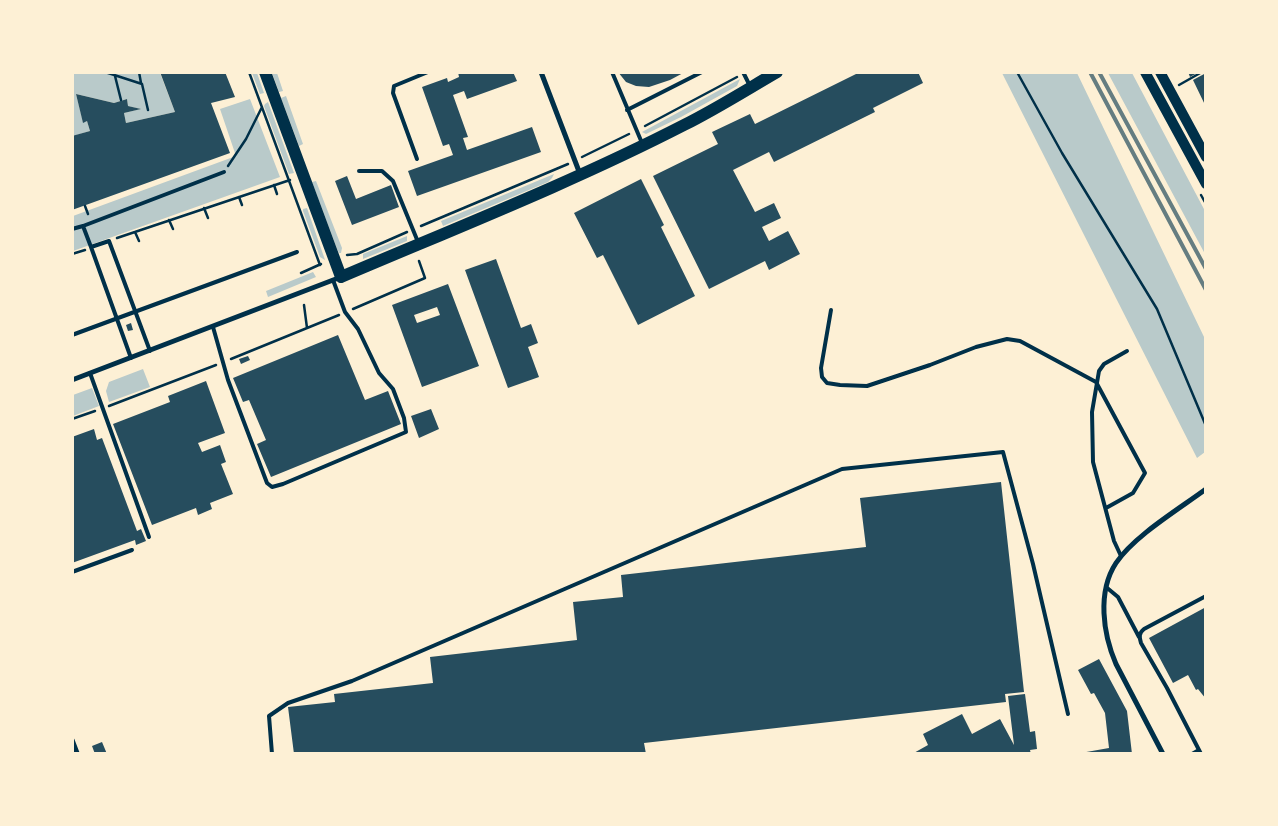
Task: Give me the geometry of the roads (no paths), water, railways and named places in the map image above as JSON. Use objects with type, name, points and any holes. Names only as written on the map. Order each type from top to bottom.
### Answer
[{"type":"main road","points":[[265,72],[337,279],[580,175],[712,111],[777,72]]},
{"type":"main road","points":[[1145,72],[1206,184]]},
{"type":"main road","points":[[1160,72],[1206,157]]},
{"type":"street","points":[[541,72],[580,175]]},
{"type":"street","points":[[72,380],[337,279]]},
{"type":"street","points":[[1163,754],[1110,650],[1105,617],[1106,587],[1111,572],[1121,556],[1138,539],[1206,489]]},
{"type":"street","points":[[72,740],[76,753]]},
{"type":"lane","points":[[417,159],[393,93],[394,86],[428,72]]},
{"type":"lane","points":[[612,72],[643,145]]},
{"type":"lane","points":[[627,110],[702,72]]},
{"type":"lane","points":[[743,73],[751,88]]},
{"type":"lane","points":[[359,171],[382,172],[394,181],[419,245]]},
{"type":"lane","points":[[72,229],[224,172]]},
{"type":"lane","points":[[83,226],[131,358]]},
{"type":"lane","points":[[91,247],[109,240],[150,351]]},
{"type":"lane","points":[[72,335],[297,252]]},
{"type":"lane","points":[[213,327],[228,380],[267,483],[272,487],[406,432],[404,418],[393,389],[379,373],[358,329],[345,312],[337,279]]},
{"type":"lane","points":[[832,310],[821,368],[822,376],[828,383],[840,386],[867,386],[976,347],[1007,339],[1020,341],[1096,382],[1145,473],[1133,493],[1106,508]]},
{"type":"lane","points":[[1121,556],[1116,546],[1093,462],[1092,412],[1099,371],[1104,364],[1127,351]]},
{"type":"lane","points":[[90,373],[149,537]]},
{"type":"lane","points":[[272,754],[268,716],[288,703],[352,681],[842,469],[1003,452],[1033,564],[1068,714]]},
{"type":"lane","points":[[72,572],[132,550]]},
{"type":"lane","points":[[1106,587],[1118,597],[1141,643],[1168,688],[1200,752],[1192,754]]},
{"type":"lane","points":[[1139,637],[1144,629],[1206,596]]},
{"type":"railway","points":[[1090,72],[1206,290]]},
{"type":"railway","points":[[1099,72],[1206,269]]}]
